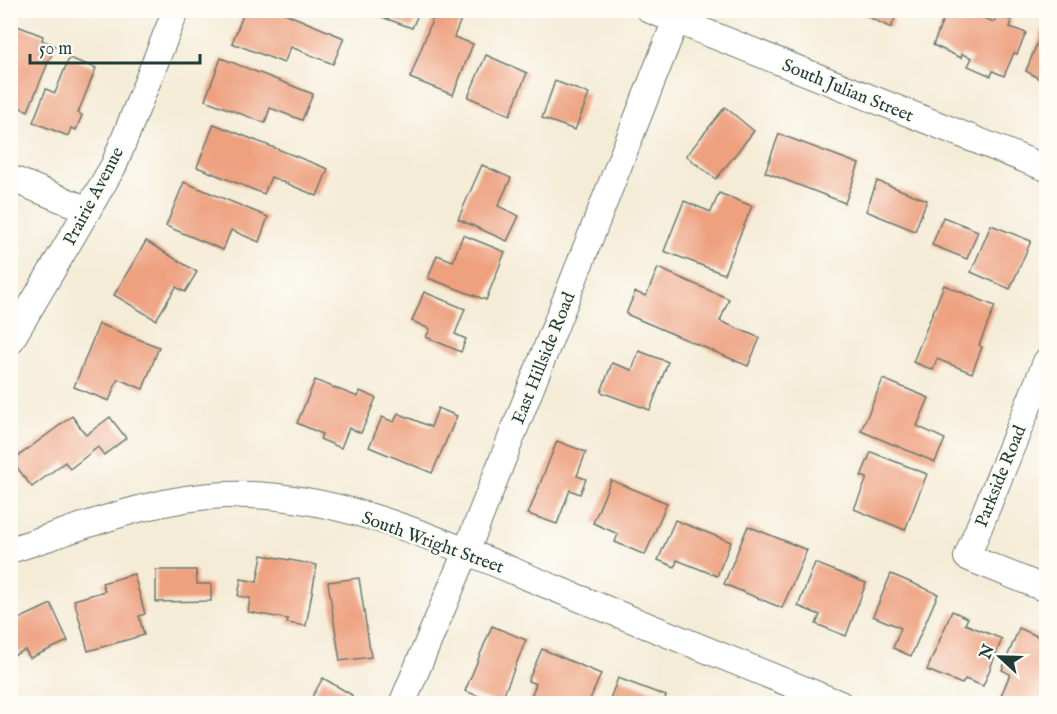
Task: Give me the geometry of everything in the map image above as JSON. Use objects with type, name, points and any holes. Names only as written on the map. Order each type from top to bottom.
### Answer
[{"type":"street","name":"Prairie Avenue","points":[[10,342],[114,165],[176,10]]},
{"type":"street","name":"South Julian Street","points":[[650,10],[678,16],[1047,168]]},
{"type":"street","name":"East Hillside Road","points":[[402,704],[466,552],[678,16]]},
{"type":"street","points":[[10,178],[88,210]]},
{"type":"street","name":"Parkside Road","points":[[1047,362],[967,557],[1047,589]]},
{"type":"street","name":"South Wright Street","points":[[10,550],[115,514],[179,500],[226,495],[320,503],[372,518],[466,552],[840,704]]},
{"type":"building","points":[[245,10],[277,10],[344,38],[333,64],[291,47],[284,63],[232,43]]},
{"type":"building","points":[[365,10],[420,10],[412,28],[365,11]]},
{"type":"building","points":[[436,10],[455,10],[463,14],[454,37],[473,44],[453,95],[410,78]]},
{"type":"building","points":[[855,10],[898,10],[891,28]]},
{"type":"building","points":[[947,10],[965,10],[994,22],[997,15],[1012,21],[1010,27],[1026,33],[1004,76],[993,71],[991,76],[968,66],[972,58],[962,54],[961,58],[933,45]]},
{"type":"building","points":[[15,25],[43,36],[42,40],[55,46],[28,111],[10,103],[10,36]]},
{"type":"building","points":[[1044,26],[1046,27],[1046,83],[1026,71]]},
{"type":"building","points":[[486,55],[527,73],[510,115],[468,97]]},
{"type":"building","points":[[69,58],[96,68],[78,113],[82,115],[76,130],[71,128],[68,136],[33,122],[46,89],[55,93]]},
{"type":"building","points":[[221,58],[313,94],[302,120],[270,108],[265,123],[205,100]]},
{"type":"building","points":[[555,81],[589,94],[575,130],[542,118]]},
{"type":"building","points":[[725,107],[754,131],[716,179],[686,156]]},
{"type":"building","points":[[214,124],[328,169],[317,196],[271,177],[264,194],[197,167]]},
{"type":"building","points":[[779,134],[859,164],[845,203],[765,172]]},
{"type":"building","points":[[482,165],[511,178],[498,206],[519,216],[507,241],[458,219]]},
{"type":"building","points":[[877,181],[927,200],[915,231],[866,211]]},
{"type":"building","points":[[184,182],[268,217],[259,242],[231,230],[223,250],[166,226]]},
{"type":"building","points":[[719,193],[752,206],[724,274],[664,251],[684,201],[711,212]]},
{"type":"building","points":[[943,217],[978,231],[967,259],[932,245]]},
{"type":"building","points":[[991,225],[1031,241],[1010,289],[971,272]]},
{"type":"building","points":[[463,235],[505,252],[486,300],[428,278],[437,255],[453,261]]},
{"type":"building","points":[[146,241],[197,272],[185,292],[176,287],[156,320],[114,295]]},
{"type":"building","points":[[658,268],[729,299],[720,321],[760,338],[748,366],[626,314],[635,292],[646,296]]},
{"type":"building","points":[[944,285],[995,306],[979,345],[982,347],[972,373],[937,359],[933,370],[913,362]]},
{"type":"building","points":[[424,292],[465,309],[455,334],[466,339],[461,352],[426,337],[430,329],[412,321]]},
{"type":"building","points":[[99,324],[159,347],[143,389],[118,379],[109,401],[74,387]]},
{"type":"building","points":[[639,351],[668,362],[650,410],[601,392],[612,363],[632,370]]},
{"type":"building","points":[[883,379],[929,398],[917,426],[945,439],[935,462],[861,431]]},
{"type":"building","points":[[315,380],[358,397],[360,391],[376,398],[361,433],[349,428],[341,448],[320,439],[322,434],[297,423]]},
{"type":"building","points":[[438,408],[457,416],[432,473],[369,447],[382,417],[394,422],[398,413],[431,427]]},
{"type":"building","points":[[72,416],[86,435],[110,417],[126,438],[104,455],[98,447],[70,469],[65,462],[32,487],[12,461]]},
{"type":"building","points":[[557,441],[586,452],[577,476],[586,479],[580,494],[570,490],[557,524],[528,514]]},
{"type":"building","points":[[871,452],[927,474],[905,530],[854,509],[867,478],[861,476]]},
{"type":"building","points":[[611,480],[667,503],[645,555],[615,542],[618,534],[593,523]]},
{"type":"building","points":[[675,520],[731,542],[717,576],[677,560],[675,567],[658,560]]},
{"type":"building","points":[[748,526],[807,550],[782,608],[724,584]]},
{"type":"building","points":[[262,555],[317,565],[306,626],[287,623],[288,619],[248,612],[250,598],[238,596],[241,579],[257,582]]},
{"type":"building","points":[[815,563],[866,583],[846,636],[816,624],[820,615],[798,606]]},
{"type":"building","points":[[156,570],[196,570],[197,584],[211,584],[211,601],[156,602]]},
{"type":"building","points":[[134,574],[145,614],[139,616],[144,635],[88,651],[74,600],[105,591],[102,583]]},
{"type":"building","points":[[891,574],[938,594],[911,656],[893,648],[901,628],[873,616]]},
{"type":"building","points":[[359,578],[371,657],[340,661],[328,582]]},
{"type":"building","points":[[51,604],[68,641],[30,658],[25,650],[10,657],[10,623]]},
{"type":"building","points":[[952,611],[968,618],[965,624],[1002,639],[983,686],[965,679],[962,684],[927,670]]},
{"type":"building","points":[[492,626],[526,640],[500,704],[465,691]]},
{"type":"building","points":[[1019,628],[1046,640],[1046,704],[1015,704],[1000,698],[1010,674],[1002,670]]},
{"type":"building","points":[[542,649],[601,674],[588,704],[528,704],[536,684],[528,681]]},
{"type":"building","points":[[323,678],[352,695],[347,704],[308,704]]},
{"type":"building","points":[[618,678],[666,696],[663,704],[608,704]]},
{"type":"building","points":[[182,701],[237,701],[237,704],[182,704]]}]
